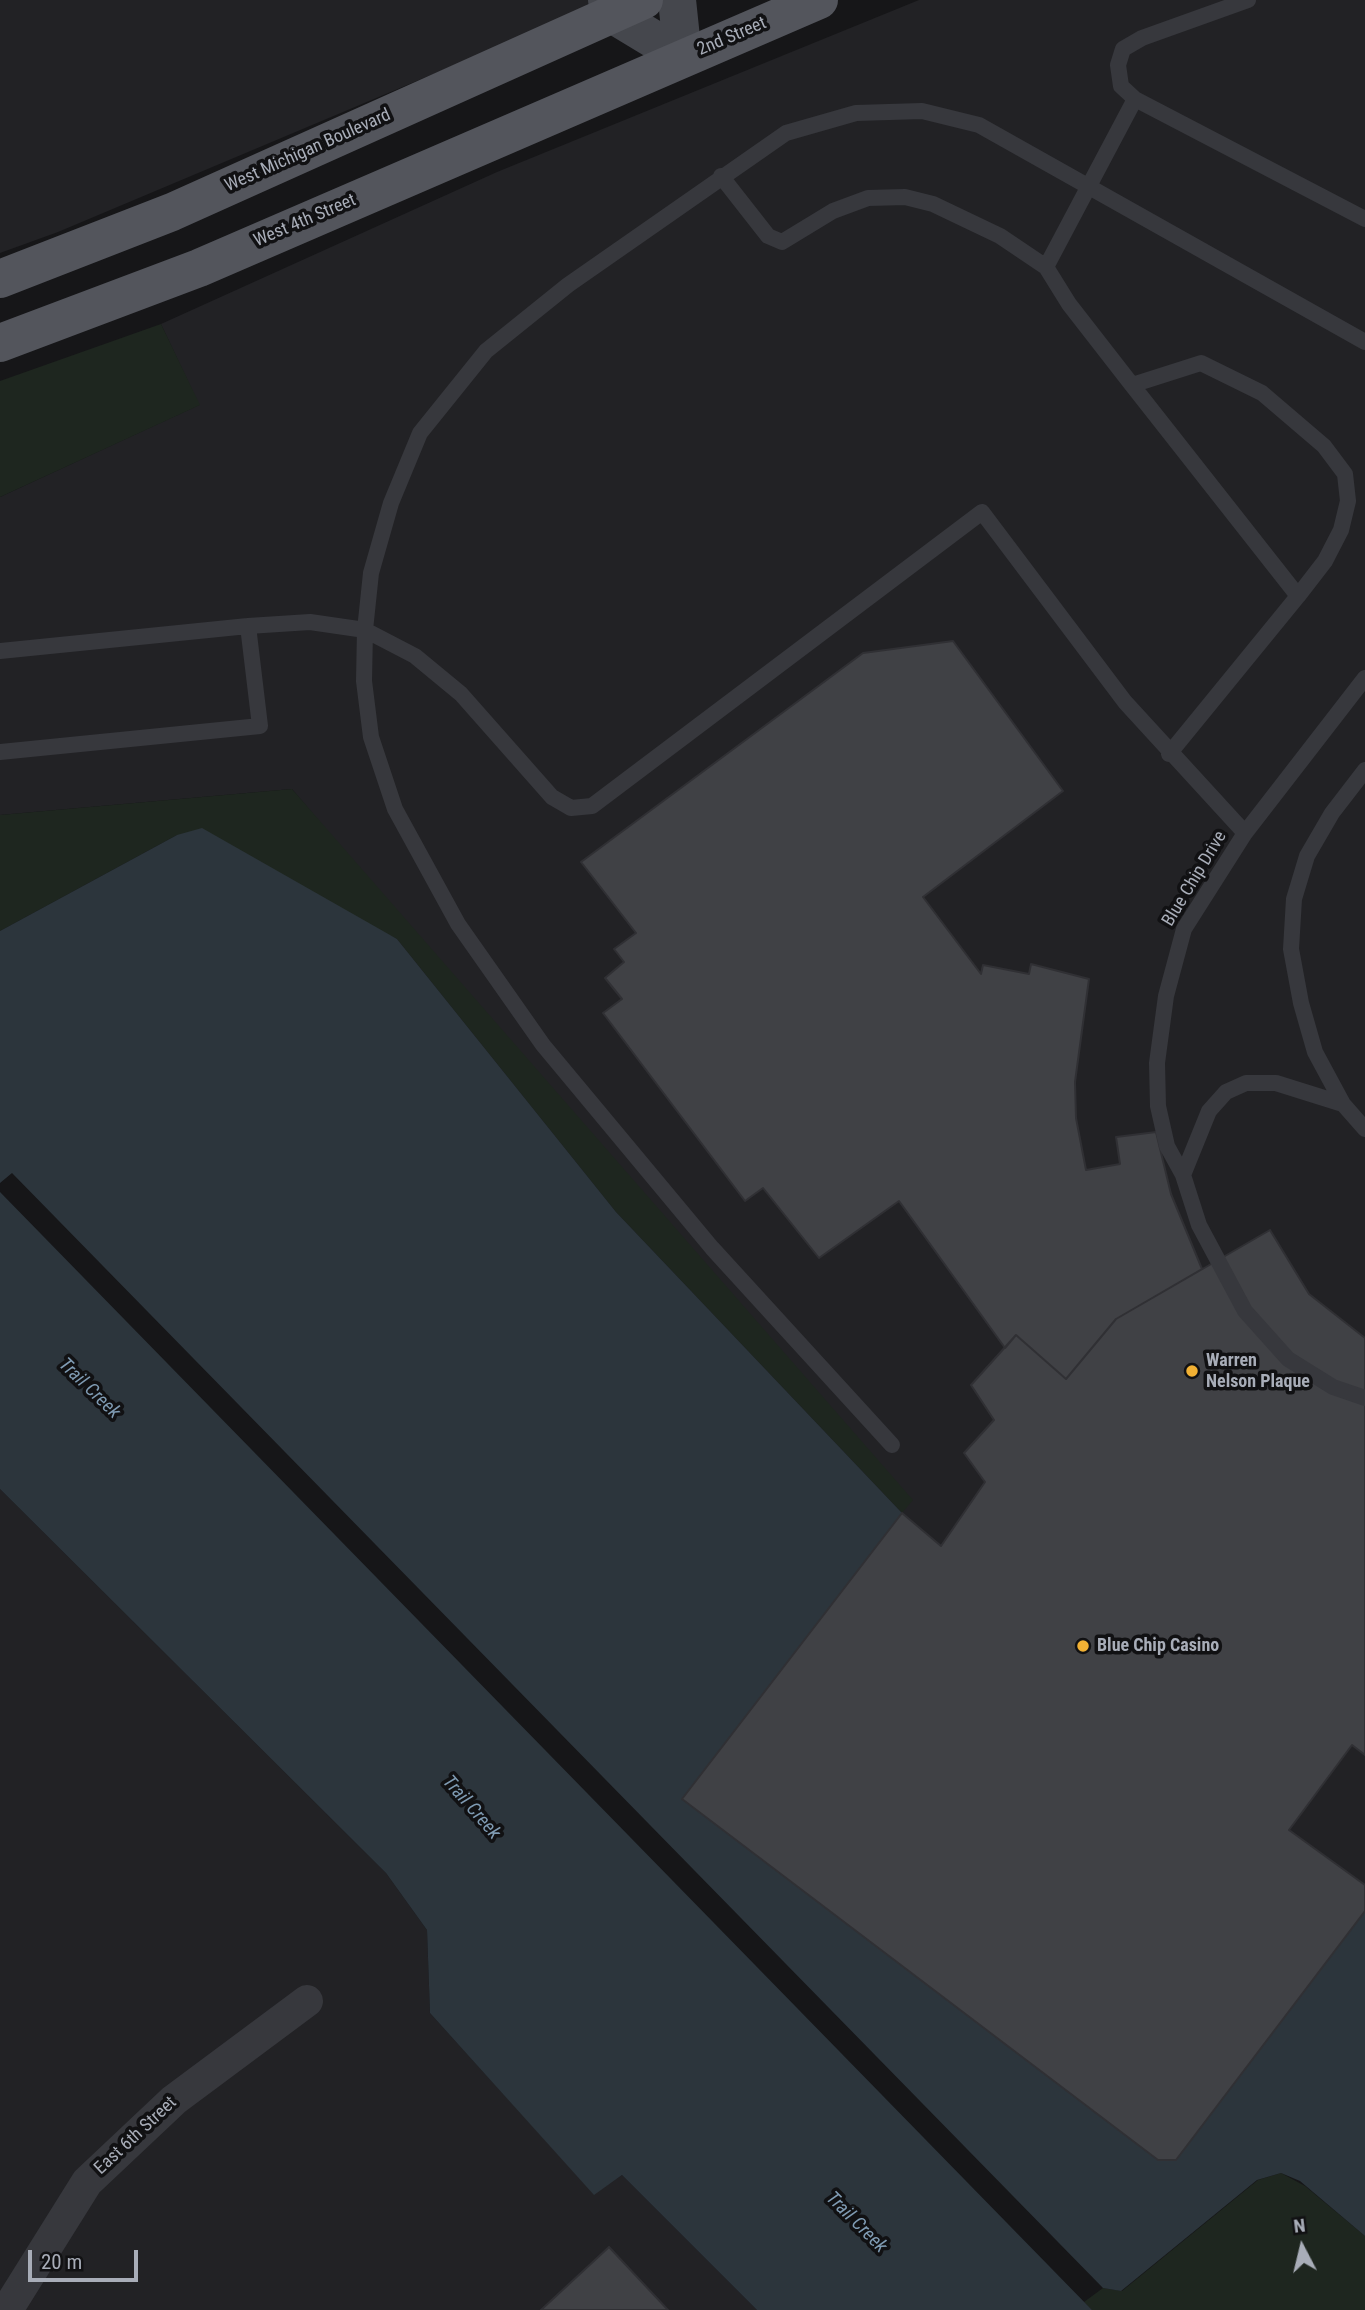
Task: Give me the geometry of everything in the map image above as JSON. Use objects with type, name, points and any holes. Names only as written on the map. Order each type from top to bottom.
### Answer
[{"type":"main road","name":"2nd Street","points":[[683,57],[819,0]]},
{"type":"main road","name":"West Michigan Boulevard","points":[[0,279],[172,212],[621,5]]},
{"type":"main road","name":"West 4th Street","points":[[0,343],[199,268],[683,57]]},
{"type":"street","name":"2nd Street","points":[[677,0],[683,57]]},
{"type":"street","name":"2nd Street","points":[[621,5],[683,57]]},
{"type":"street","name":"East 6th Street","points":[[7,2310],[87,2182],[174,2100],[307,2001]]},
{"type":"lane","points":[[1248,0],[1142,38],[1123,49],[1118,65],[1121,86],[1135,99],[1365,219]]},
{"type":"lane","points":[[1046,267],[1135,99]]},
{"type":"lane","points":[[892,1445],[676,1205],[543,1045],[458,924],[395,809],[371,737],[364,681],[365,630],[371,573],[391,503],[420,433],[486,351],[526,317],[721,176],[786,134],[856,113],[922,111],[979,125],[1363,339]]},
{"type":"lane","points":[[721,176],[768,236],[782,242],[833,211],[856,202],[868,198],[905,197],[933,204],[1000,236],[1046,267],[1069,304],[1298,596]]},
{"type":"lane","points":[[1132,385],[1201,363],[1262,393],[1324,446],[1345,474],[1348,501],[1341,530],[1325,561],[1169,754]]},
{"type":"lane","points":[[0,651],[248,625],[310,622],[365,630],[415,656],[461,694],[552,797],[571,808],[592,806],[982,512],[1125,702],[1169,754],[1245,833]]},
{"type":"lane","points":[[0,752],[260,726],[248,625]]},
{"type":"lane","name":"Blue Chip Drive","points":[[1365,678],[1245,833],[1184,929],[1166,996],[1157,1063],[1158,1106],[1167,1146],[1183,1175],[1199,1225],[1245,1311],[1288,1359],[1333,1387],[1365,1398]]},
{"type":"lane","points":[[1365,769],[1332,813],[1307,856],[1294,899],[1291,949],[1301,1003],[1315,1052],[1343,1104],[1365,1129]]},
{"type":"lane","points":[[1183,1175],[1209,1111],[1226,1092],[1246,1083],[1276,1083],[1343,1104]]},
{"type":"shaded area","points":[[0,0],[609,0],[58,232],[0,253]]},
{"type":"shaded area","points":[[919,0],[1365,0],[1365,1911],[1176,2160],[1158,2160],[682,1799],[902,1513],[292,789],[0,815],[0,497],[199,405],[161,324],[497,172]]},
{"type":"shaded area","points":[[161,324],[200,405],[0,497],[0,381]]},
{"type":"shaded area","points":[[292,789],[913,1500],[902,1513],[616,1212],[397,939],[177,835],[0,931],[0,815]]},
{"type":"shaded area","points":[[0,1489],[386,1873],[427,1930],[430,2013],[594,2194],[622,2175],[757,2310],[0,2310]]},
{"type":"shaded area","points":[[1281,2173],[1305,2186],[1365,2236],[1365,2310],[1092,2310],[1084,2302],[1103,2288],[1122,2291],[1258,2180]]},
{"type":"water","points":[[202,828],[397,939],[616,1212],[902,1513],[682,1799],[1158,2160],[1176,2160],[1365,1911],[1365,2236],[1300,2181],[1281,2173],[1257,2180],[1121,2291],[1103,2288],[12,1173],[0,1183],[0,931],[177,835]]},
{"type":"water","name":"Trail Creek","points":[[0,1192],[1092,2310],[757,2310],[622,2175],[594,2195],[430,2013],[427,1930],[386,1873],[0,1489]]},
{"type":"building","points":[[953,641],[1063,791],[923,897],[981,974],[983,965],[1029,974],[1031,964],[1089,979],[1075,1082],[1076,1118],[1086,1170],[1120,1164],[1116,1137],[1156,1132],[1171,1194],[1202,1269],[1116,1319],[1066,1379],[1016,1335],[1005,1348],[899,1201],[819,1258],[763,1188],[745,1201],[603,1013],[622,999],[605,978],[624,962],[614,949],[636,933],[581,862],[863,653]]},
{"type":"building","name":"Blue Chip Casino","points":[[1270,1230],[1309,1294],[1365,1338],[1365,1755],[1352,1745],[1289,1830],[1365,1885],[1365,1911],[1176,2160],[1158,2160],[682,1799],[902,1513],[941,1546],[985,1482],[964,1453],[994,1420],[971,1385],[1016,1335],[1066,1379],[1116,1319]]},
{"type":"building","points":[[609,2247],[668,2310],[541,2310]]},
{"type":"place","name":"Warren Nelson Plaque","points":[[1192,1371]]},
{"type":"place","name":"Blue Chip Casino","points":[[1083,1646]]}]
